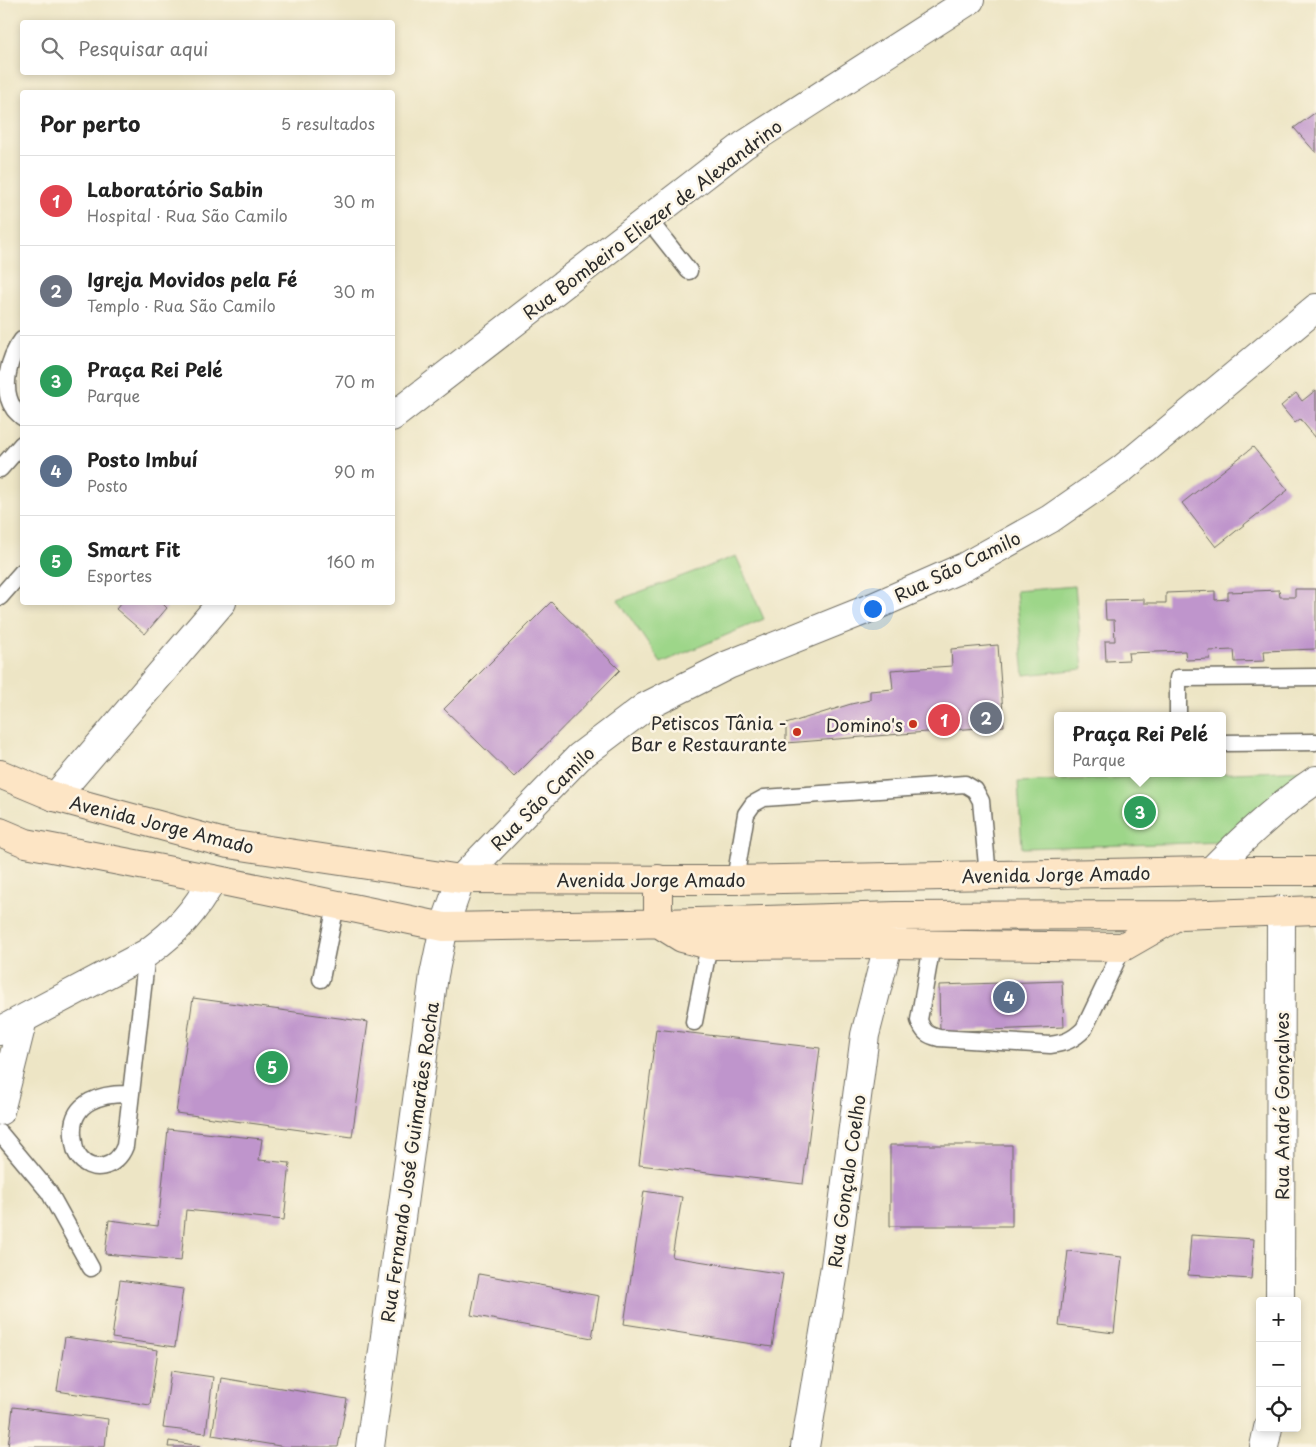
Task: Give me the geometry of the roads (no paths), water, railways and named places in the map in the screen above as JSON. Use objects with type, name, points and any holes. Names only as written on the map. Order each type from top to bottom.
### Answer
[{"type":"main road","name":"Avenida Jorge Amado","points":[[0,774],[55,797],[228,844],[461,879],[735,880],[1212,871],[1316,871]]},
{"type":"main road","points":[[0,832],[26,843],[213,879],[444,927],[658,924],[896,916],[1180,915],[1316,910]]},
{"type":"main road","points":[[658,879],[658,924]]},
{"type":"main road","points":[[658,924],[682,938],[709,945],[888,944],[1122,947],[1180,915]]},
{"type":"street","name":"Rua Bombeiro Eliezer de Alexandrino","points":[[395,415],[744,145],[970,0]]},
{"type":"street","name":"Rua São Camilo","points":[[461,879],[579,757],[645,706],[728,665],[873,607],[964,567],[1050,519],[1122,469],[1316,308]]},
{"type":"street","points":[[55,797],[219,605]]},
{"type":"street","points":[[1212,871],[1240,841],[1290,797],[1316,780]]},
{"type":"street","points":[[0,1110],[12,1025],[147,952],[167,938],[186,920],[200,902],[213,879]]},
{"type":"street","name":"Rua Fernando José Guimarães Rocha","points":[[370,1447],[434,975],[444,927],[461,879]]},
{"type":"street","name":"Rua André Gonçalves","points":[[1280,1297],[1281,910]]},
{"type":"street","name":"Rua Gonçalo Coelho","points":[[805,1447],[835,1266],[866,1034],[896,916]]},
{"type":"street","points":[[1264,1447],[1267,1432]]},
{"type":"lane","points":[[648,219],[689,271]]},
{"type":"lane","points":[[20,343],[12,355],[7,384],[8,396],[13,408],[20,415]]},
{"type":"lane","points":[[0,469],[20,446]]},
{"type":"lane","points":[[0,597],[20,574]]},
{"type":"lane","points":[[1178,712],[1178,678],[1316,677]]},
{"type":"lane","points":[[1226,743],[1316,742]]},
{"type":"lane","points":[[735,880],[746,814],[753,804],[764,798],[965,784],[975,790],[981,801],[988,876]]},
{"type":"lane","points":[[320,979],[336,905]]},
{"type":"lane","points":[[694,1022],[709,945]]},
{"type":"lane","points":[[932,945],[919,1020],[922,1030],[928,1036],[1050,1045],[1065,1043],[1074,1039],[1084,1028],[1122,947]]},
{"type":"lane","points":[[130,1094],[105,1096],[93,1100],[83,1106],[76,1116],[73,1129],[74,1142],[77,1154],[86,1164],[99,1167],[113,1164],[121,1156],[125,1146],[147,952]]},
{"type":"lane","points":[[0,1133],[49,1192],[91,1268]]},
{"type":"place","name":"Igreja Movidos pela Fé","points":[[986,718]]},
{"type":"place","name":"Laboratório Sabin","points":[[944,720]]},
{"type":"place","name":"Domino's","points":[[913,724]]},
{"type":"place","name":"Petiscos Tânia - Bar e Restaurante","points":[[797,732]]},
{"type":"place","name":"Praça Rei Pelé","points":[[1140,812]]},
{"type":"place","name":"Posto Imbuí","points":[[1009,997]]},
{"type":"place","name":"Smart Fit","points":[[272,1067]]}]
